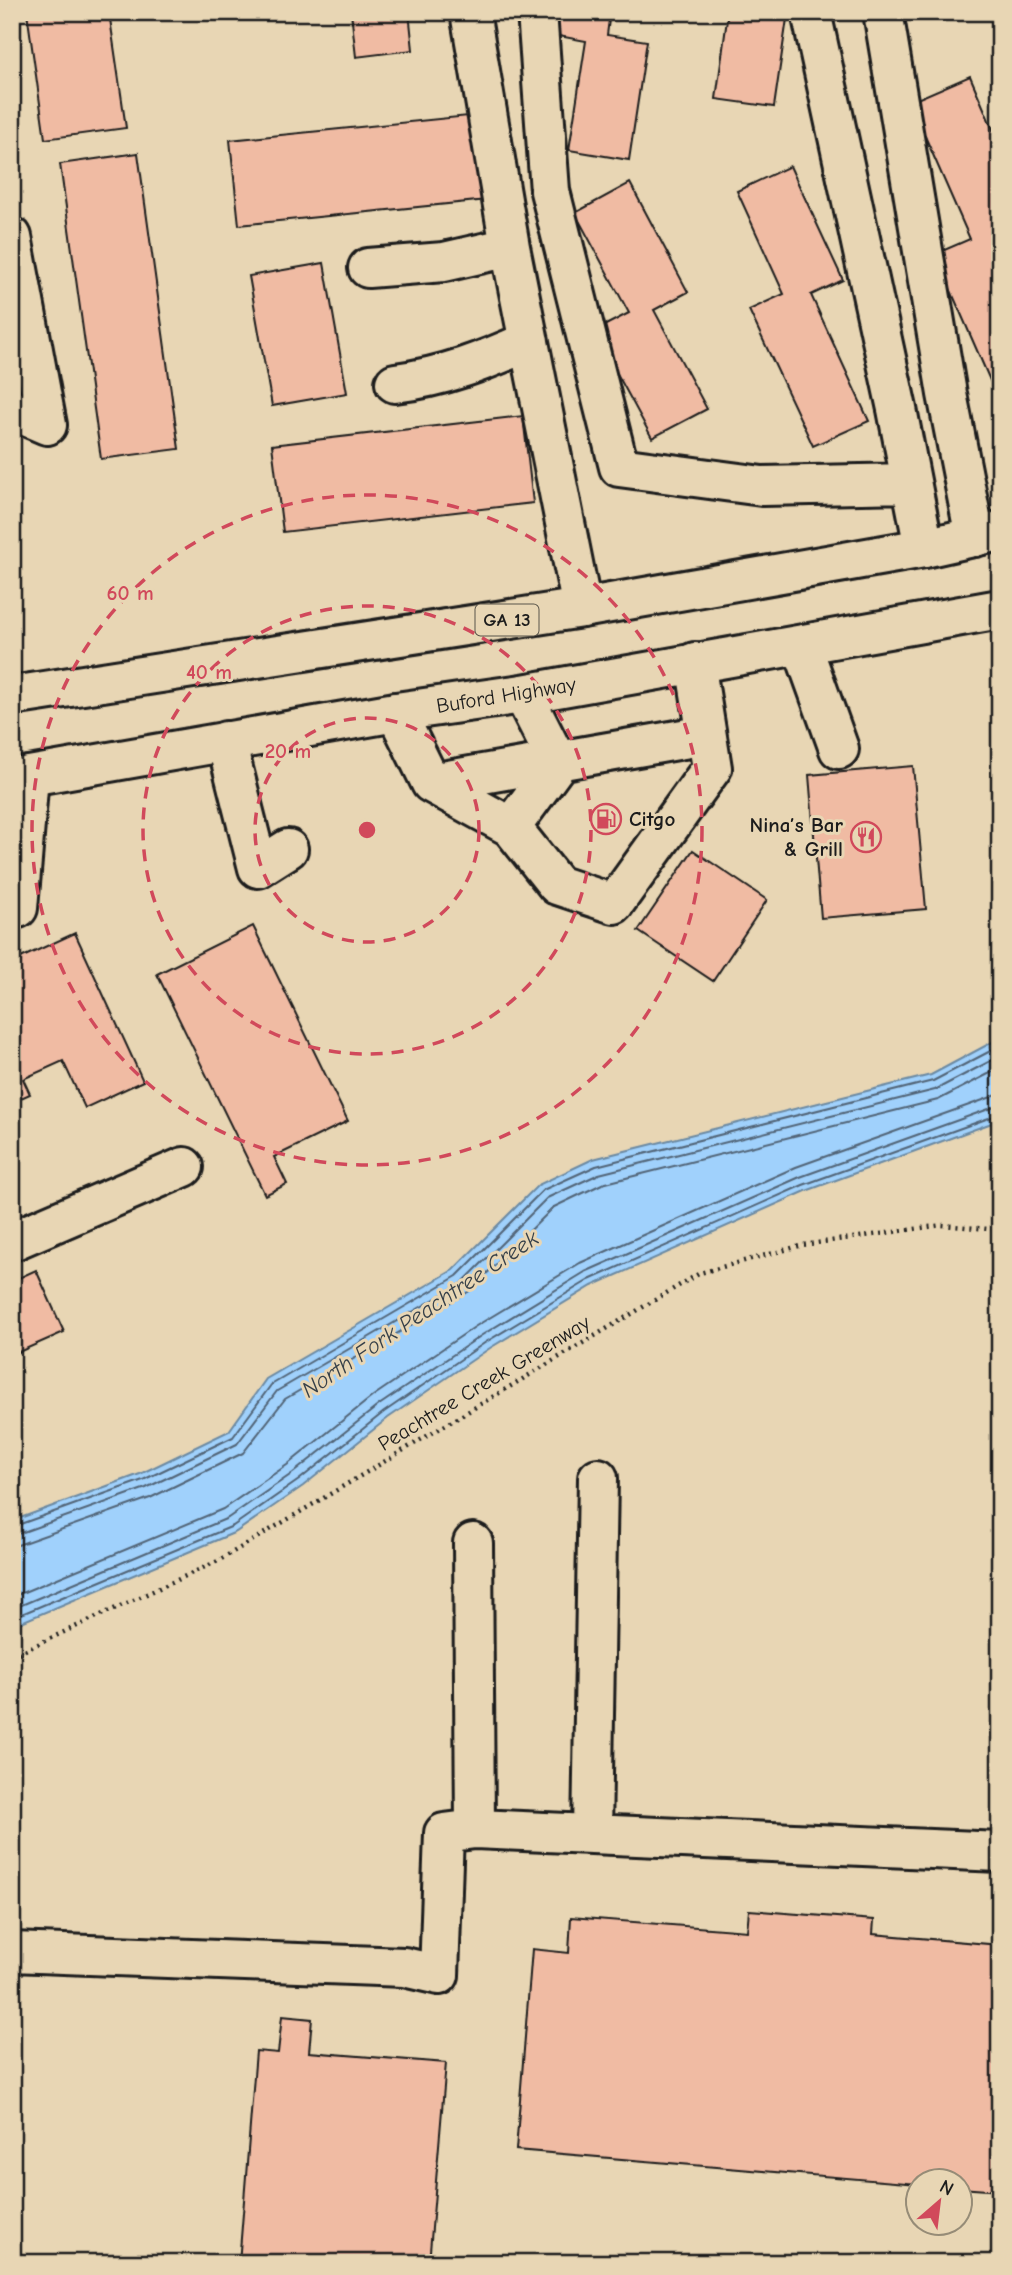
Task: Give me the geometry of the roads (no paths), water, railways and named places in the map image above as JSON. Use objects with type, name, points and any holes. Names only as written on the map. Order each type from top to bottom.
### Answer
[{"type":"main road","points":[[470,12],[510,247],[582,608]]},
{"type":"main road","points":[[537,12],[551,191],[619,467],[762,486],[911,483]]},
{"type":"main road","points":[[811,12],[924,548]]},
{"type":"main road","points":[[883,12],[947,394],[988,534]]},
{"type":"main road","points":[[12,237],[47,425],[12,410]]},
{"type":"main road","points":[[368,268],[444,262],[510,247]]},
{"type":"main road","points":[[395,383],[428,379],[479,364],[529,341]]},
{"type":"main road","name":"GA 13","points":[[12,696],[582,608],[924,548],[988,534]]},
{"type":"main road","name":"Buford Highway","points":[[21,778],[396,712],[523,694],[695,662],[802,646],[1000,609]]},
{"type":"main road","points":[[802,646],[839,749]]},
{"type":"main road","points":[[396,712],[431,783],[511,827],[557,885],[614,904],[712,768],[695,662]]},
{"type":"main road","points":[[523,694],[558,763]]},
{"type":"main road","points":[[431,783],[558,763],[706,735]]},
{"type":"main road","points":[[226,741],[258,868],[288,849]]},
{"type":"main road","points":[[511,827],[558,763]]},
{"type":"main road","points":[[18,908],[21,778]]},
{"type":"main road","points":[[12,1241],[184,1167]]},
{"type":"main road","points":[[592,1834],[598,1478]]},
{"type":"main road","points":[[474,1543],[475,1829]]},
{"type":"main road","points":[[12,1952],[404,1967],[439,1975],[444,1833],[475,1829],[1000,1852]]},
{"type":"water","name":"North Fork Peachtree Creek","points":[[1000,1038],[1000,1120],[806,1191],[592,1286],[490,1348],[388,1418],[303,1486],[236,1532],[12,1626],[12,1521],[140,1474],[229,1431],[266,1379],[453,1270],[538,1185],[593,1159],[931,1075]]},
{"type":"place","name":"Citgo","points":[[606,819]]},
{"type":"place","name":"Nina’s Bar & Grill","points":[[866,837]]}]
